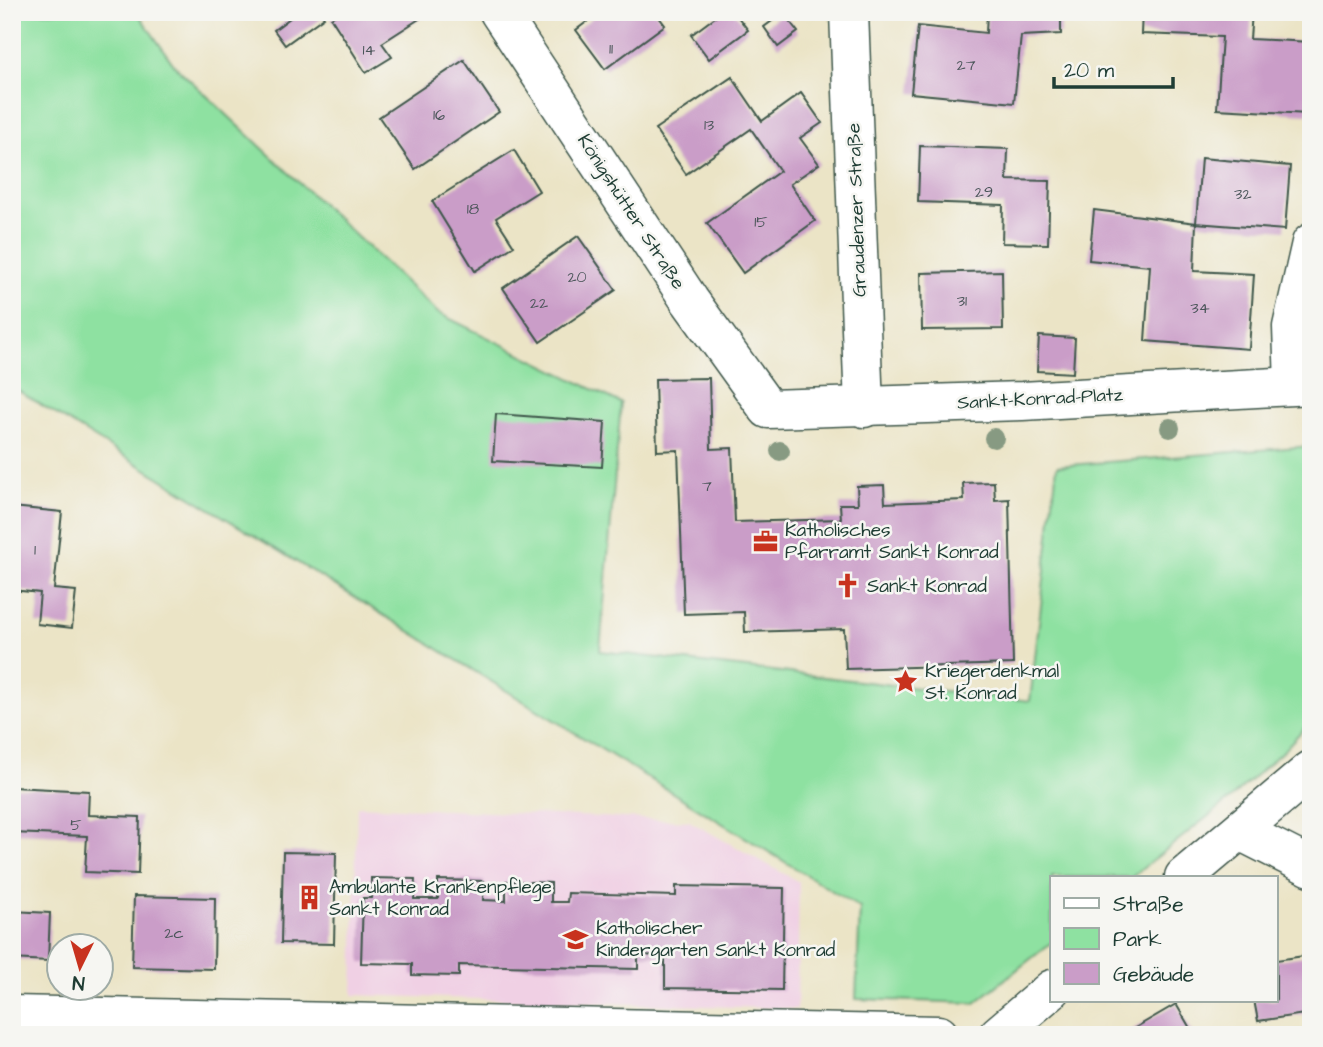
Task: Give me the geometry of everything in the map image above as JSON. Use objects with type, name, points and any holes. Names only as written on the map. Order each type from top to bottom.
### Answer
[{"type":"street","name":"Königshütter Straße","points":[[499,12],[690,302],[768,409]]},
{"type":"street","name":"Graudenzer Straße","points":[[849,12],[864,408]]},
{"type":"street","points":[[1303,385],[1292,327],[1311,243]]},
{"type":"street","name":"Sankt-Konrad-Platz","points":[[768,409],[864,408],[1303,385]]},
{"type":"street","points":[[1185,876],[1311,770]]},
{"type":"street","points":[[1240,831],[1311,867]]},
{"type":"street","points":[[998,1035],[1050,991]]},
{"type":"street","points":[[12,1016],[939,1035]]},
{"type":"shaded area","name":"Katholischer Kindergarten Sankt Konrad","points":[[357,806],[689,821],[799,882],[797,1009],[353,995]]},
{"type":"green space","points":[[12,12],[137,12],[174,65],[438,313],[621,403],[600,651],[1030,701],[1057,466],[1311,446],[1311,721],[1285,749],[1230,799],[1133,876],[1050,876],[1050,944],[975,1003],[856,999],[860,908],[12,387]]},
{"type":"building","points":[[298,12],[320,12],[324,17],[285,45],[274,30]]},
{"type":"building","points":[[340,12],[430,12],[382,43],[392,57],[366,73],[331,18]]},
{"type":"building","points":[[600,12],[655,12],[665,25],[605,69],[576,30]]},
{"type":"building","points":[[722,12],[734,12],[748,30],[709,59],[691,35]]},
{"type":"building","points":[[987,12],[1061,12],[1061,34],[1021,36],[1014,103],[911,93],[918,26],[986,33]]},
{"type":"building","points":[[1142,12],[1252,12],[1250,39],[1311,42],[1308,114],[1217,109],[1222,37],[1141,34]]},
{"type":"building","points":[[783,13],[798,32],[778,47],[764,27]]},
{"type":"building","points":[[464,60],[499,112],[415,169],[379,117]]},
{"type":"building","points":[[732,77],[762,121],[801,93],[822,123],[800,138],[819,164],[790,184],[815,221],[743,273],[707,223],[780,171],[751,129],[686,174],[655,129]]},
{"type":"building","points":[[920,146],[1008,149],[1007,180],[1050,181],[1048,244],[1002,243],[1003,205],[918,202]]},
{"type":"building","points":[[514,150],[539,191],[496,218],[514,246],[475,271],[432,201]]},
{"type":"building","points":[[1201,158],[1290,166],[1285,230],[1196,223]]},
{"type":"building","points":[[1094,210],[1196,223],[1194,271],[1254,274],[1249,349],[1145,341],[1150,266],[1089,260]]},
{"type":"building","points":[[578,236],[616,290],[540,342],[503,288]]},
{"type":"building","points":[[1002,271],[1003,329],[922,330],[921,273]]},
{"type":"building","points":[[1039,336],[1075,338],[1073,373],[1037,371]]},
{"type":"building","name":"Sankt Konrad","points":[[709,378],[711,449],[732,448],[735,522],[841,519],[840,504],[858,504],[857,486],[884,485],[885,503],[964,500],[963,483],[994,482],[995,500],[1009,499],[1013,664],[846,669],[844,629],[745,632],[744,612],[684,614],[678,450],[657,451],[655,379]]},
{"type":"building","points":[[496,414],[605,422],[602,467],[493,461]]},
{"type":"building","points":[[12,507],[62,512],[54,589],[76,591],[72,628],[37,624],[40,593],[12,590]]},
{"type":"building","points":[[12,787],[89,791],[88,815],[140,817],[138,874],[85,872],[87,836],[12,833]]},
{"type":"building","name":"Ambulante Krankenpflege Sankt Konrad","points":[[283,852],[336,853],[334,944],[281,943]]},
{"type":"building","points":[[371,878],[415,879],[414,899],[438,899],[438,880],[484,881],[483,900],[506,901],[506,881],[551,883],[551,902],[567,902],[568,893],[676,896],[676,886],[784,888],[782,990],[665,988],[665,956],[638,955],[638,969],[459,965],[459,976],[412,975],[412,964],[361,963],[363,898],[371,898]]},
{"type":"building","points":[[134,896],[215,898],[214,969],[132,967]]},
{"type":"building","points":[[12,911],[50,913],[49,932],[46,932],[46,961],[12,959]]},
{"type":"building","points":[[1311,955],[1311,1013],[1258,1021],[1254,1002],[1278,1002],[1278,960]]},
{"type":"building","points":[[1176,1004],[1194,1035],[1123,1035],[1128,1032]]},
{"type":"place","name":"Katholisches Pfarramt Sankt Konrad","points":[[765,541]]},
{"type":"place","name":"Sankt Konrad","points":[[847,586]]},
{"type":"place","name":"Kriegerdenkmal St. Konrad","points":[[905,682]]},
{"type":"place","name":"Ambulante Krankenpflege Sankt Konrad","points":[[309,898]]},
{"type":"place","name":"Katholischer Kindergarten Sankt Konrad","points":[[576,939]]}]
